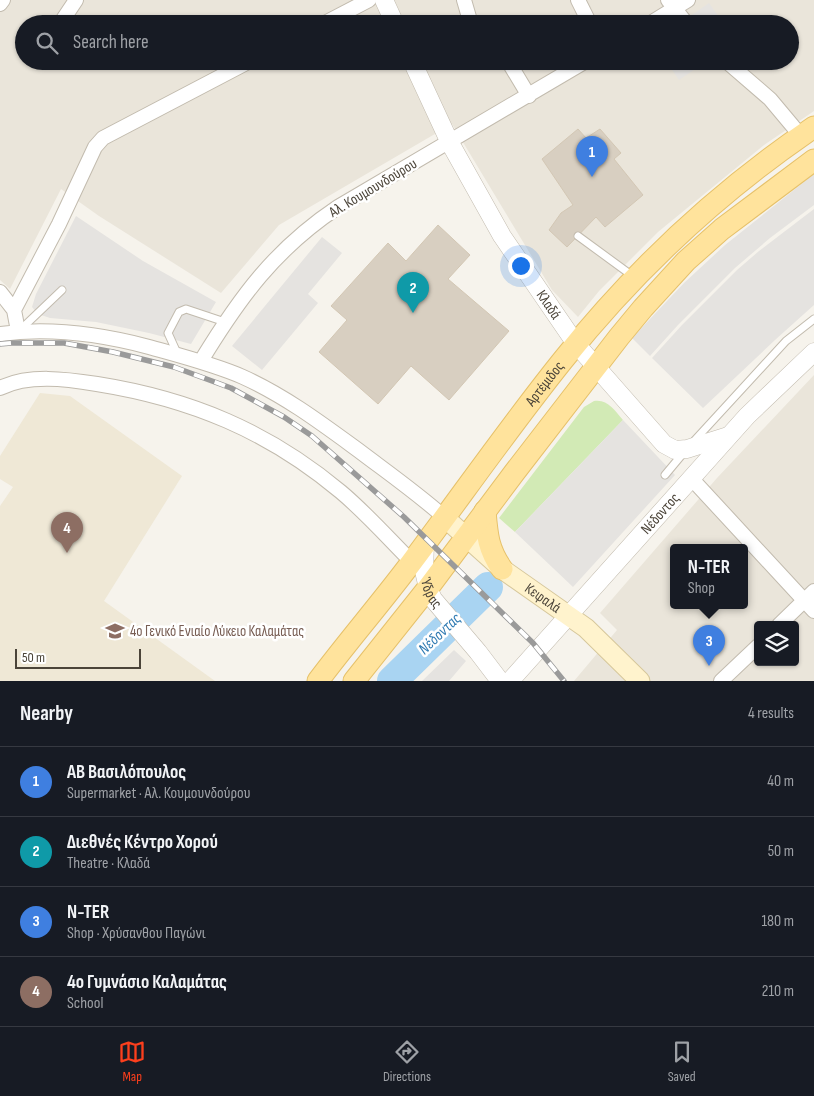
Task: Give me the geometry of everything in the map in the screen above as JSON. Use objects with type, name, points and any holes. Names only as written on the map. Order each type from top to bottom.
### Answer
[{"type":"main road","name":"Αρτέμιδος","points":[[318,681],[418,563],[425,543],[444,517],[538,392],[598,318],[636,278],[716,202],[807,132]]},
{"type":"main road","name":"Αρτέμιδος","points":[[354,681],[430,593],[445,564],[465,537],[643,308],[686,261],[722,229],[814,160]]},
{"type":"main road","points":[[485,511],[487,550]]},
{"type":"main road","points":[[444,517],[465,537],[487,550],[502,570]]},
{"type":"main road","name":"Κεφαλά","points":[[502,570],[596,637],[640,681]]},
{"type":"street","points":[[0,4],[3,0]]},
{"type":"street","points":[[66,15],[76,0]]},
{"type":"street","points":[[340,15],[369,0]]},
{"type":"street","points":[[384,0],[391,15]]},
{"type":"street","points":[[464,0],[468,15]]},
{"type":"street","points":[[578,0],[586,15]]},
{"type":"street","points":[[658,15],[671,4],[688,0]]},
{"type":"street","points":[[671,4],[680,15]]},
{"type":"street","points":[[14,310],[59,224],[95,147],[100,141],[113,132],[233,70]]},
{"type":"street","name":"Κλαδά","points":[[416,70],[450,142],[502,236],[576,344],[664,444],[674,450],[687,449]]},
{"type":"street","points":[[513,70],[529,96]]},
{"type":"street","name":"Αλ. Κουμουνδούρου","points":[[200,361],[225,322],[266,268],[302,233],[338,207],[571,70]]},
{"type":"street","points":[[736,70],[807,132]]},
{"type":"street","points":[[0,292],[14,310],[18,331]]},
{"type":"street","points":[[0,334],[18,331],[52,330],[111,337],[200,361],[242,377],[279,395],[344,440],[419,495],[444,517]]},
{"type":"street","name":"Νέδοντος","points":[[510,681],[728,436],[814,352]]},
{"type":"street","points":[[0,388],[7,384],[42,378],[78,381],[126,389],[182,403],[234,423],[272,443],[343,493],[418,563],[445,564]]},
{"type":"street","points":[[687,449],[728,436]]},
{"type":"street","points":[[691,478],[811,601],[784,621]]},
{"type":"street","name":"Ύδρας","points":[[418,563],[430,593],[500,681]]},
{"type":"street","points":[[721,681],[754,650]]},
{"type":"lane","points":[[578,236],[636,278]]},
{"type":"lane","points":[[18,331],[62,290]]},
{"type":"lane","points":[[178,355],[168,333],[179,312],[186,309],[225,322]]},
{"type":"lane","points":[[665,475],[786,341],[814,319]]},
{"type":"shaded area","points":[[0,0],[814,0],[814,111],[764,145],[658,232],[599,291],[578,317],[552,290],[452,124],[279,225],[221,293],[99,216],[61,189],[10,289],[0,280]]},
{"type":"shaded area","points":[[709,3],[718,15],[692,15]]},
{"type":"shaded area","points":[[672,70],[694,70],[679,80]]},
{"type":"shaded area","points":[[814,174],[814,205],[770,238],[735,268],[650,356],[632,338],[684,283],[725,245]]},
{"type":"shaded area","points":[[814,209],[814,305],[703,408],[652,358],[737,270]]},
{"type":"shaded area","points":[[76,216],[143,261],[216,302],[191,344],[96,322],[50,318],[38,314],[32,307],[36,294]]},
{"type":"shaded area","points":[[322,237],[342,253],[308,294],[318,303],[262,370],[232,346]]},
{"type":"shaded area","points":[[814,375],[814,681],[574,681],[617,630],[600,613],[717,478]]},
{"type":"shaded area","points":[[40,393],[70,396],[182,476],[104,601],[215,681],[0,681],[0,506],[13,487],[0,479],[0,456]]},
{"type":"shaded area","points":[[623,420],[675,475],[573,587],[515,532]]},
{"type":"shaded area","points":[[454,650],[466,661],[449,681],[422,681]]},
{"type":"green space","points":[[594,401],[607,403],[623,420],[515,532],[499,518],[584,407]]},
{"type":"building","points":[[578,129],[586,138],[600,129],[621,153],[614,159],[643,195],[605,227],[596,217],[567,247],[549,230],[561,213],[573,205],[542,159]]},
{"type":"building","points":[[438,225],[470,255],[448,279],[509,331],[449,400],[411,366],[378,404],[319,352],[347,320],[331,306],[388,243],[406,261]]},
{"type":"waterway","name":"Νέδoντας","points":[[392,681],[488,587]]},
{"type":"railway","points":[[0,344],[64,343],[113,352],[174,367],[231,388],[284,417],[312,436],[404,517],[533,643],[564,681]]},
{"type":"place","name":"ΑΒ Βασιλόπουλος","points":[[592,177]]},
{"type":"place","name":"Διεθνές Κέντρο Χορού","points":[[413,313]]},
{"type":"place","name":"4ο Γυμνάσιο Καλαμάτας","points":[[67,553]]},
{"type":"place","name":"4ο Γενικό Ενιαίο Λύκειο Καλαμάτας","points":[[115,631]]},
{"type":"place","name":"N-TER","points":[[709,666]]}]
